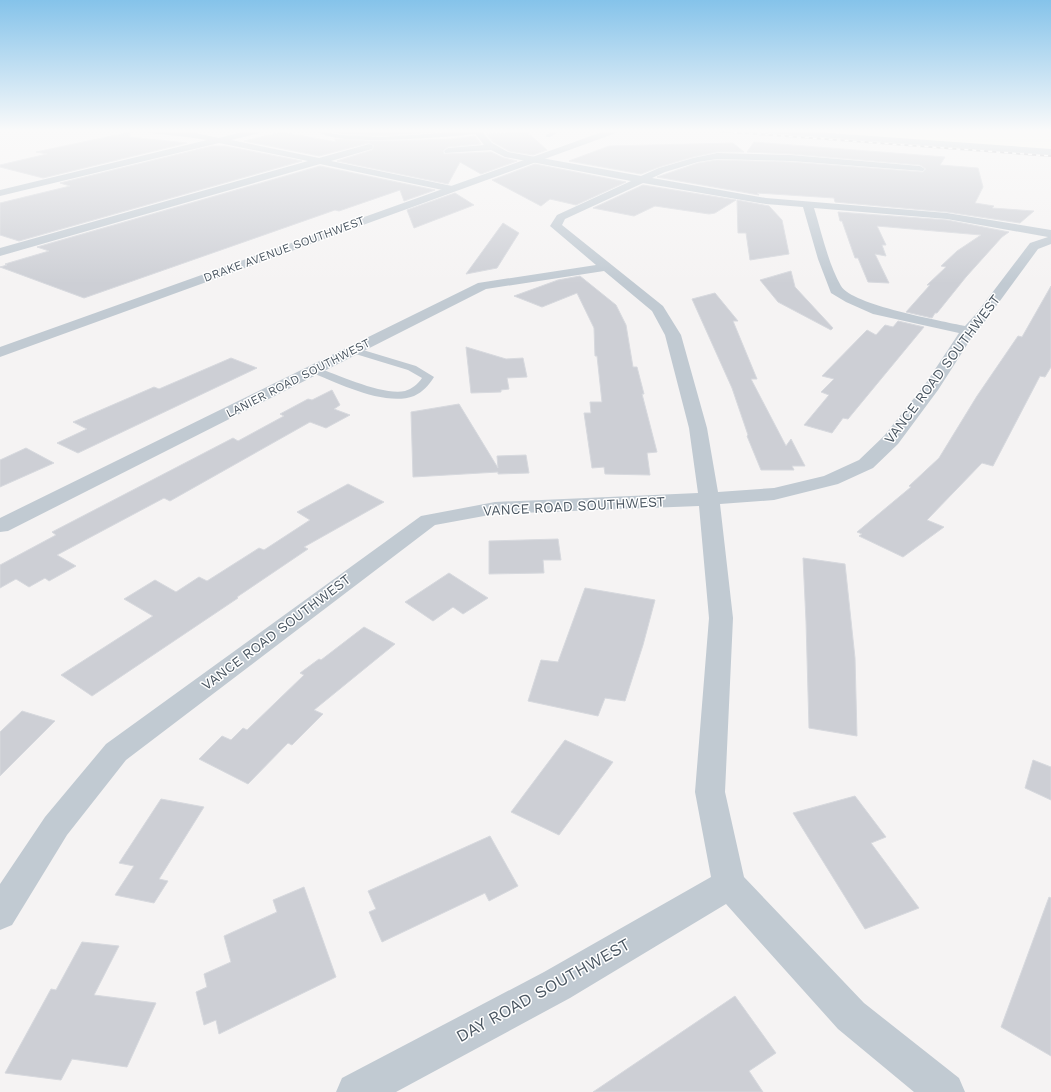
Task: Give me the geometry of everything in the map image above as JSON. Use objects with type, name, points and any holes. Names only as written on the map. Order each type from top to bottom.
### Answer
[{"type":"street","points":[[0,193],[46,182]]},
{"type":"street","points":[[0,252],[245,182]]},
{"type":"street","points":[[418,182],[452,189]]},
{"type":"street","name":"DRAKE AVENUE SOUTHWEST","points":[[0,352],[472,182]]},
{"type":"street","points":[[637,182],[561,216],[556,226],[658,309],[673,334],[698,428],[709,499],[721,618],[710,792],[729,884],[851,1016],[945,1092]]},
{"type":"street","points":[[653,182],[766,201],[808,206],[947,216],[1051,234]]},
{"type":"street","points":[[808,206],[824,259],[836,290],[851,299],[878,311],[968,331]]},
{"type":"street","name":"VANCE ROAD SOUTHWEST","points":[[0,914],[56,826],[116,752],[428,520],[495,508],[709,499],[774,494],[831,480],[866,464],[891,440],[923,398],[968,331],[981,317],[1034,246],[1051,240]]},
{"type":"street","name":"LANIER ROAD SOUTHWEST","points":[[0,526],[483,286],[607,267]]},
{"type":"street","name":"DAY ROAD SOUTHWEST","points":[[356,1092],[557,985],[729,884]]},
{"type":"lane","points":[[314,370],[380,393],[402,395],[423,387],[428,377],[412,368],[353,350]]},
{"type":"building","points":[[228,182],[19,241],[0,235],[0,203],[70,186],[60,183]]},
{"type":"building","points":[[264,182],[396,182],[435,190],[404,201],[400,190],[339,211],[335,210],[84,298],[0,267],[7,265],[5,264],[49,251],[37,247]]},
{"type":"building","points":[[438,182],[449,182],[448,184]]},
{"type":"building","points":[[496,182],[626,182],[576,205],[550,199],[541,206]]},
{"type":"building","points":[[685,182],[982,182],[983,187],[975,203],[994,206],[992,208],[1034,211],[1020,223],[947,212],[835,202],[834,198],[757,193],[759,195]]},
{"type":"building","points":[[643,185],[736,200],[715,213],[709,214],[655,206],[634,216],[593,208]]},
{"type":"building","points":[[455,193],[474,205],[414,228],[407,210]]},
{"type":"building","points":[[737,200],[769,206],[782,220],[789,254],[750,260],[746,233],[738,233]]},
{"type":"building","points":[[838,212],[947,220],[1009,232],[1002,237],[966,277],[932,318],[906,312],[930,285],[927,285],[946,267],[941,266],[957,251],[981,235],[877,226],[886,245],[882,245],[886,256],[875,254],[889,283],[868,282],[858,258],[855,258],[842,221],[840,221]]},
{"type":"building","points":[[503,223],[519,233],[497,268],[466,274]]},
{"type":"building","points":[[791,271],[795,287],[833,328],[831,330],[778,302],[760,280]]},
{"type":"building","points":[[580,276],[616,305],[626,325],[633,367],[637,367],[644,394],[642,394],[657,452],[647,453],[650,475],[605,474],[604,467],[592,468],[584,413],[591,413],[590,402],[602,402],[597,356],[595,356],[594,328],[577,293],[542,307],[514,296],[558,280]]},
{"type":"building","points":[[1051,286],[1051,367],[1045,377],[1040,376],[993,466],[982,463],[927,520],[944,527],[903,557],[859,536],[862,534],[857,532],[911,487],[909,486],[939,458],[977,396],[1018,336],[1022,337]]},
{"type":"building","points":[[715,293],[738,321],[733,321],[757,379],[751,379],[786,446],[791,439],[805,466],[792,466],[794,470],[761,470],[747,436],[748,435],[732,388],[692,299]]},
{"type":"building","points":[[898,321],[924,327],[848,419],[843,418],[832,433],[804,425],[829,395],[821,392],[834,379],[822,376],[867,330],[876,335],[885,325],[893,327]]},
{"type":"building","points":[[466,347],[506,359],[523,358],[527,377],[507,378],[509,389],[501,390],[501,392],[471,393]]},
{"type":"building","points":[[231,358],[257,368],[78,453],[57,443],[87,429],[73,422],[154,387],[159,389]]},
{"type":"building","points":[[332,390],[340,405],[334,409],[350,415],[326,428],[310,422],[170,501],[164,498],[57,555],[76,566],[49,581],[45,578],[29,587],[16,579],[0,588],[0,565],[56,535],[52,532],[233,438],[238,441],[284,416],[280,414],[308,399],[312,400]]},
{"type":"building","points":[[459,404],[498,468],[497,456],[526,455],[529,473],[498,474],[498,472],[413,477],[411,412]]},
{"type":"building","points":[[26,448],[54,463],[0,487],[0,460]]},
{"type":"building","points":[[348,484],[384,502],[304,547],[308,549],[92,696],[61,675],[153,616],[124,599],[155,580],[176,592],[199,577],[207,581],[259,548],[264,550],[310,520],[297,512]]},
{"type":"building","points":[[558,539],[561,560],[543,560],[544,573],[489,574],[489,541]]},
{"type":"building","points":[[803,558],[845,564],[855,658],[857,736],[809,728]]},
{"type":"building","points":[[449,573],[488,598],[463,614],[453,607],[433,621],[405,602]]},
{"type":"building","points":[[585,588],[655,600],[643,645],[625,701],[605,698],[598,716],[528,701],[541,660],[558,662]]},
{"type":"building","points":[[364,627],[395,644],[314,710],[323,714],[292,745],[288,743],[248,784],[199,759],[222,736],[231,740],[243,728],[247,730],[304,675],[300,673],[319,659],[321,660]]},
{"type":"building","points":[[22,711],[55,721],[0,776],[0,732]]},
{"type":"building","points":[[565,740],[613,762],[559,835],[511,812]]},
{"type":"building","points":[[1033,760],[1051,767],[1051,800],[1025,788]]},
{"type":"building","points":[[855,796],[886,837],[871,843],[919,908],[865,929],[793,813]]},
{"type":"building","points":[[161,799],[204,807],[159,879],[168,881],[154,903],[115,895],[134,866],[119,863]]},
{"type":"building","points":[[490,836],[518,886],[489,901],[485,893],[382,942],[369,912],[376,909],[368,891]]},
{"type":"building","points":[[304,887],[336,977],[219,1034],[216,1020],[204,1025],[196,992],[207,987],[204,974],[231,962],[224,936],[277,912],[273,900]]},
{"type":"building","points":[[1049,897],[1051,898],[1051,1056],[1001,1027]]},
{"type":"building","points":[[82,942],[119,946],[94,995],[156,1003],[127,1067],[72,1059],[61,1080],[5,1073],[51,989],[56,990]]},
{"type":"building","points":[[735,996],[776,1053],[749,1071],[763,1092],[593,1092]]}]
